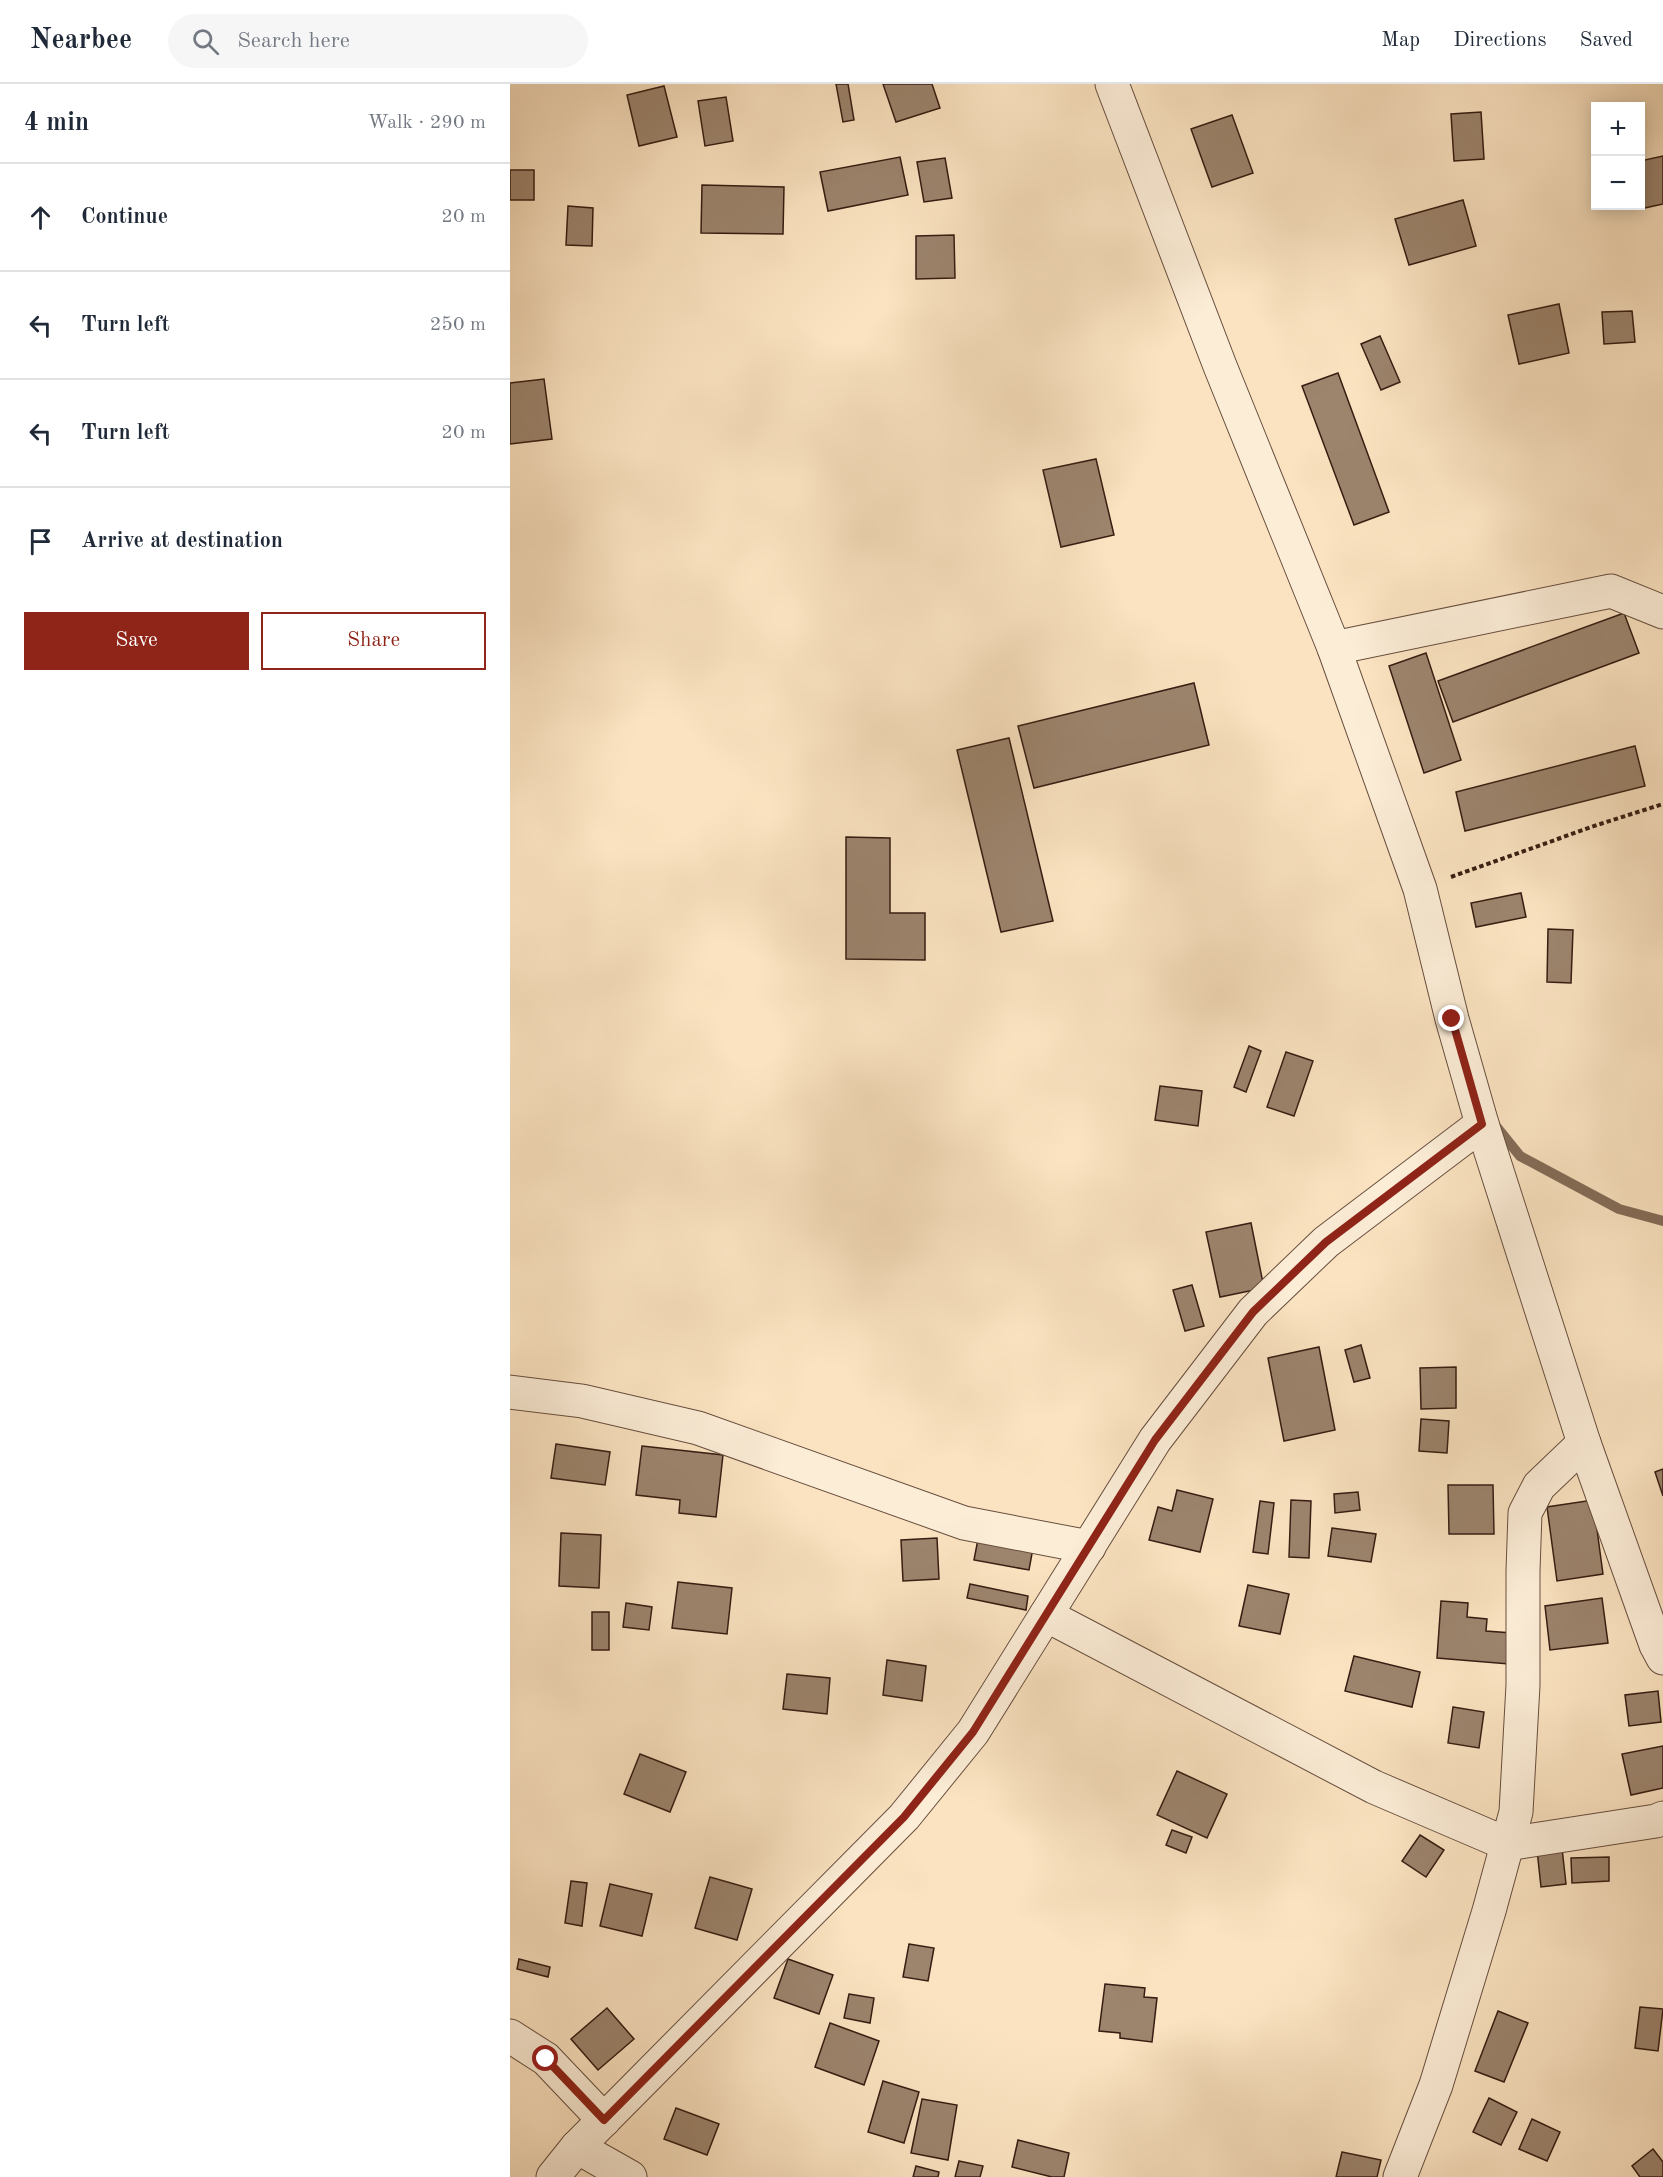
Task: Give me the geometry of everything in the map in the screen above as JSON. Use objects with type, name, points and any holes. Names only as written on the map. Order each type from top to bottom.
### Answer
[{"type":"street","points":[[1112,84],[1220,366],[1334,648],[1420,889],[1452,1019],[1482,1124],[1584,1443],[1656,1645],[1663,1658]]},
{"type":"street","points":[[1334,648],[1611,591],[1663,612]]},
{"type":"street","points":[[553,2177],[577,2147],[904,1817],[973,1732],[1155,1440],[1253,1312],[1326,1242],[1482,1124]]},
{"type":"street","points":[[510,1392],[582,1401],[698,1428],[964,1523],[1089,1547]]},
{"type":"street","points":[[1400,2177],[1436,2085],[1489,1911],[1516,1812],[1523,1685],[1525,1513],[1539,1486],[1584,1443]]},
{"type":"street","points":[[1046,1615],[1374,1786],[1507,1844],[1656,1821],[1663,1818]]},
{"type":"street","points":[[510,2036],[546,2059],[604,2120]]},
{"type":"street","points":[[577,2147],[630,2177]]},
{"type":"path","points":[[1420,889],[1597,825],[1663,804]]},
{"type":"building","points":[[836,84],[848,84],[854,120],[843,122]]},
{"type":"building","points":[[883,84],[932,84],[940,108],[896,122]]},
{"type":"building","points":[[664,86],[677,137],[639,146],[627,95]]},
{"type":"building","points":[[726,97],[733,141],[705,146],[698,101]]},
{"type":"building","points":[[1481,112],[1484,159],[1454,161],[1451,114]]},
{"type":"building","points":[[1232,115],[1253,173],[1212,187],[1191,129]]},
{"type":"building","points":[[1663,156],[1663,204],[1645,208],[1645,160]]},
{"type":"building","points":[[900,157],[908,195],[828,211],[820,172]]},
{"type":"building","points":[[945,158],[952,198],[924,202],[917,162]]},
{"type":"building","points":[[510,170],[534,170],[534,200],[510,200]]},
{"type":"building","points":[[702,185],[784,187],[783,234],[701,233]]},
{"type":"building","points":[[1463,200],[1476,246],[1409,265],[1395,219]]},
{"type":"building","points":[[568,206],[593,208],[592,246],[566,245]]},
{"type":"building","points":[[954,235],[955,278],[916,279],[916,236]]},
{"type":"building","points":[[1559,304],[1569,353],[1519,364],[1508,315]]},
{"type":"building","points":[[1632,311],[1635,342],[1604,344],[1602,312]]},
{"type":"building","points":[[1380,336],[1400,382],[1381,390],[1361,344]]},
{"type":"building","points":[[1338,373],[1389,512],[1354,525],[1302,386]]},
{"type":"building","points":[[544,379],[552,439],[510,444],[510,383]]},
{"type":"building","points":[[1096,459],[1114,535],[1061,547],[1043,470]]},
{"type":"building","points":[[1624,613],[1639,653],[1453,722],[1438,681]]},
{"type":"building","points":[[1426,653],[1461,760],[1424,773],[1389,666]]},
{"type":"building","points":[[1194,683],[1209,745],[1034,788],[1018,726]]},
{"type":"building","points":[[1009,738],[1053,921],[1001,932],[957,750]]},
{"type":"building","points":[[1635,746],[1645,786],[1465,831],[1456,792]]},
{"type":"building","points":[[846,837],[890,838],[890,913],[925,913],[925,960],[846,959]]},
{"type":"building","points":[[1521,893],[1526,917],[1476,927],[1471,903]]},
{"type":"building","points":[[1548,929],[1573,930],[1571,983],[1547,982]]},
{"type":"building","points":[[1249,1046],[1261,1051],[1246,1092],[1234,1087]]},
{"type":"building","points":[[1286,1052],[1313,1061],[1294,1116],[1267,1107]]},
{"type":"building","points":[[1160,1086],[1202,1091],[1198,1126],[1155,1120]]},
{"type":"building","points":[[1251,1223],[1264,1288],[1220,1297],[1206,1232]]},
{"type":"building","points":[[1192,1285],[1204,1326],[1185,1331],[1173,1290]]},
{"type":"building","points":[[1361,1345],[1370,1378],[1354,1382],[1345,1350]]},
{"type":"building","points":[[1319,1347],[1335,1430],[1284,1441],[1268,1358]]},
{"type":"building","points":[[1456,1367],[1456,1408],[1421,1409],[1420,1368]]},
{"type":"building","points":[[1421,1419],[1449,1421],[1447,1453],[1419,1451]]},
{"type":"building","points":[[556,1444],[610,1452],[605,1485],[551,1478]]},
{"type":"building","points":[[642,1446],[723,1455],[716,1517],[679,1513],[680,1500],[636,1495]]},
{"type":"building","points":[[1663,1469],[1663,1496],[1655,1472]]},
{"type":"building","points":[[1448,1485],[1493,1485],[1494,1534],[1449,1534]]},
{"type":"building","points":[[1177,1490],[1213,1499],[1200,1552],[1149,1540],[1158,1507],[1172,1511]]},
{"type":"building","points":[[1358,1492],[1360,1510],[1335,1513],[1334,1494]]},
{"type":"building","points":[[1291,1500],[1311,1501],[1309,1558],[1289,1557]]},
{"type":"building","points":[[1593,1500],[1603,1574],[1557,1581],[1547,1507]]},
{"type":"building","points":[[1260,1501],[1274,1503],[1268,1554],[1253,1552]]},
{"type":"building","points":[[1332,1528],[1376,1534],[1371,1562],[1328,1556]]},
{"type":"building","points":[[561,1533],[601,1535],[599,1588],[559,1586]]},
{"type":"building","points":[[937,1538],[939,1579],[903,1581],[901,1540]]},
{"type":"building","points":[[978,1539],[1033,1548],[1029,1570],[974,1560]]},
{"type":"building","points":[[678,1582],[732,1588],[727,1634],[672,1628]]},
{"type":"building","points":[[970,1584],[1028,1596],[1026,1610],[967,1598]]},
{"type":"building","points":[[1248,1585],[1289,1594],[1280,1634],[1239,1626]]},
{"type":"building","points":[[1602,1598],[1608,1643],[1550,1650],[1545,1606]]},
{"type":"building","points":[[1441,1601],[1468,1603],[1467,1617],[1487,1619],[1486,1631],[1512,1633],[1509,1664],[1437,1658]]},
{"type":"building","points":[[626,1603],[652,1607],[649,1630],[623,1627]]},
{"type":"building","points":[[592,1612],[609,1612],[609,1650],[592,1650]]},
{"type":"building","points":[[1354,1656],[1420,1672],[1412,1707],[1345,1691]]},
{"type":"building","points":[[887,1660],[926,1666],[922,1701],[883,1695]]},
{"type":"building","points":[[787,1674],[830,1678],[827,1714],[783,1709]]},
{"type":"building","points":[[1658,1691],[1661,1722],[1629,1726],[1625,1695]]},
{"type":"building","points":[[1453,1707],[1484,1712],[1479,1748],[1448,1743]]},
{"type":"building","points":[[1663,1746],[1663,1788],[1631,1795],[1622,1754]]},
{"type":"building","points":[[640,1754],[686,1772],[670,1812],[624,1794]]},
{"type":"building","points":[[1177,1771],[1227,1794],[1207,1838],[1157,1815]]},
{"type":"building","points":[[1172,1830],[1192,1837],[1186,1853],[1166,1845]]},
{"type":"building","points":[[1420,1835],[1444,1850],[1426,1877],[1402,1861]]},
{"type":"building","points":[[1562,1848],[1566,1884],[1541,1887],[1537,1850]]},
{"type":"building","points":[[1609,1857],[1609,1881],[1572,1883],[1571,1858]]},
{"type":"building","points":[[710,1877],[752,1889],[737,1940],[695,1928]]},
{"type":"building","points":[[571,1881],[587,1883],[582,1926],[565,1923]]},
{"type":"building","points":[[610,1884],[652,1894],[642,1936],[600,1926]]},
{"type":"building","points":[[909,1944],[934,1948],[928,1981],[903,1977]]},
{"type":"building","points":[[519,1959],[550,1967],[548,1977],[517,1969]]},
{"type":"building","points":[[788,1959],[833,1975],[819,2014],[774,1998]]},
{"type":"building","points":[[1105,1984],[1145,1988],[1144,1997],[1157,1998],[1152,2042],[1120,2038],[1120,2033],[1099,2031]]},
{"type":"building","points":[[849,1994],[874,1998],[870,2023],[844,2018]]},
{"type":"building","points":[[1640,2007],[1663,2009],[1658,2051],[1635,2048]]},
{"type":"building","points":[[607,2008],[634,2039],[598,2070],[571,2039]]},
{"type":"building","points":[[1498,2011],[1528,2023],[1504,2082],[1475,2071]]},
{"type":"building","points":[[830,2023],[879,2041],[864,2085],[815,2067]]},
{"type":"building","points":[[883,2081],[919,2092],[904,2143],[868,2132]]},
{"type":"building","points":[[1489,2098],[1517,2112],[1501,2145],[1473,2132]]},
{"type":"building","points":[[922,2099],[957,2105],[948,2160],[911,2153]]},
{"type":"building","points":[[676,2108],[719,2124],[707,2155],[664,2139]]},
{"type":"building","points":[[1532,2119],[1560,2132],[1547,2161],[1519,2149]]},
{"type":"building","points":[[1018,2140],[1069,2153],[1064,2177],[1052,2177],[1012,2167]]},
{"type":"building","points":[[1653,2149],[1663,2162],[1663,2177],[1640,2177],[1632,2166]]},
{"type":"building","points":[[1342,2152],[1381,2160],[1377,2177],[1336,2177]]},
{"type":"building","points":[[959,2161],[983,2166],[980,2177],[955,2177]]},
{"type":"building","points":[[916,2166],[939,2172],[938,2177],[913,2177]]},
{"type":"waterway","points":[[1495,1125],[1520,1156],[1619,1209],[1663,1221]]},
{"type":"route","points":[[546,2059],[604,2120],[904,1817],[973,1732],[1155,1440],[1253,1312],[1326,1242],[1482,1124],[1452,1019]]}]
